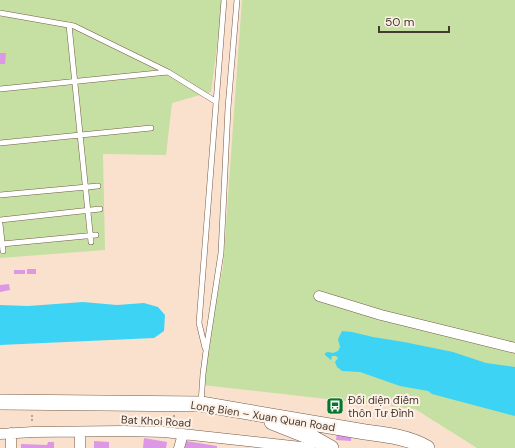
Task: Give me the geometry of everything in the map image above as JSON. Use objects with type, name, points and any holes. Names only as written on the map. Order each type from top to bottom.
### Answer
[{"type":"main road","name":"Long Bien – Xuan Quan Road","points":[[0,402],[32,401],[201,404],[365,432],[391,435],[427,448]]},
{"type":"main road","points":[[237,411],[263,418],[315,439],[331,448]]},
{"type":"street","points":[[319,296],[381,315],[515,348]]},
{"type":"street","name":"Bat Khoi Road","points":[[0,434],[123,431],[178,434],[309,448]]},
{"type":"street","points":[[80,432],[80,448]]},
{"type":"street","points":[[11,433],[11,448]]},
{"type":"street","points":[[178,434],[179,448]]},
{"type":"lane","points":[[206,351],[199,323],[224,0]]},
{"type":"lane","points":[[201,404],[206,351],[221,253],[228,108],[238,0]]},
{"type":"lane","points":[[0,13],[69,25],[80,29],[168,72],[215,101]]},
{"type":"lane","points":[[69,25],[84,187],[93,235],[91,242]]},
{"type":"lane","points":[[0,89],[168,72]]},
{"type":"lane","points":[[0,143],[151,128]]},
{"type":"lane","points":[[0,195],[98,186]]},
{"type":"lane","points":[[0,220],[100,209]]},
{"type":"lane","points":[[0,224],[3,251]]},
{"type":"lane","points":[[2,244],[93,235]]},
{"type":"path","points":[[32,401],[33,432]]},
{"type":"path","points":[[174,404],[178,434]]},
{"type":"green space","points":[[0,0],[223,0],[211,92],[172,103],[166,155],[103,154],[105,250],[0,258]]},
{"type":"green space","points":[[242,0],[515,0],[515,448],[477,448],[415,409],[202,385],[203,366],[223,267]]},
{"type":"water","points":[[83,302],[117,305],[144,303],[158,307],[165,315],[164,331],[154,338],[0,345],[0,305],[28,306]]},
{"type":"water","points":[[342,331],[453,352],[486,363],[515,367],[515,416],[432,394],[428,391],[400,386],[360,372],[342,371],[337,367],[335,362],[338,358],[336,356],[332,356],[331,360],[325,355],[325,353],[333,353],[338,351],[340,347],[338,339]]},
{"type":"building","points":[[0,53],[6,53],[5,64],[0,64]]},
{"type":"building","points":[[27,269],[36,269],[36,274],[27,274]]},
{"type":"building","points":[[14,270],[25,270],[25,274],[14,274]]},
{"type":"building","points":[[9,284],[10,290],[0,292],[0,285]]},
{"type":"building","points":[[337,432],[352,434],[351,441],[336,440]]},
{"type":"building","points":[[144,438],[167,442],[166,448],[143,448]]},
{"type":"building","points":[[94,441],[109,442],[109,448],[94,448]]},
{"type":"building","points":[[186,441],[217,446],[217,448],[183,448]]},
{"type":"building","points":[[48,442],[54,442],[54,448],[21,448],[21,444],[47,445]]},
{"type":"place","name":"Đối diện điếm thôn Tư Đình","points":[[335,406]]}]
